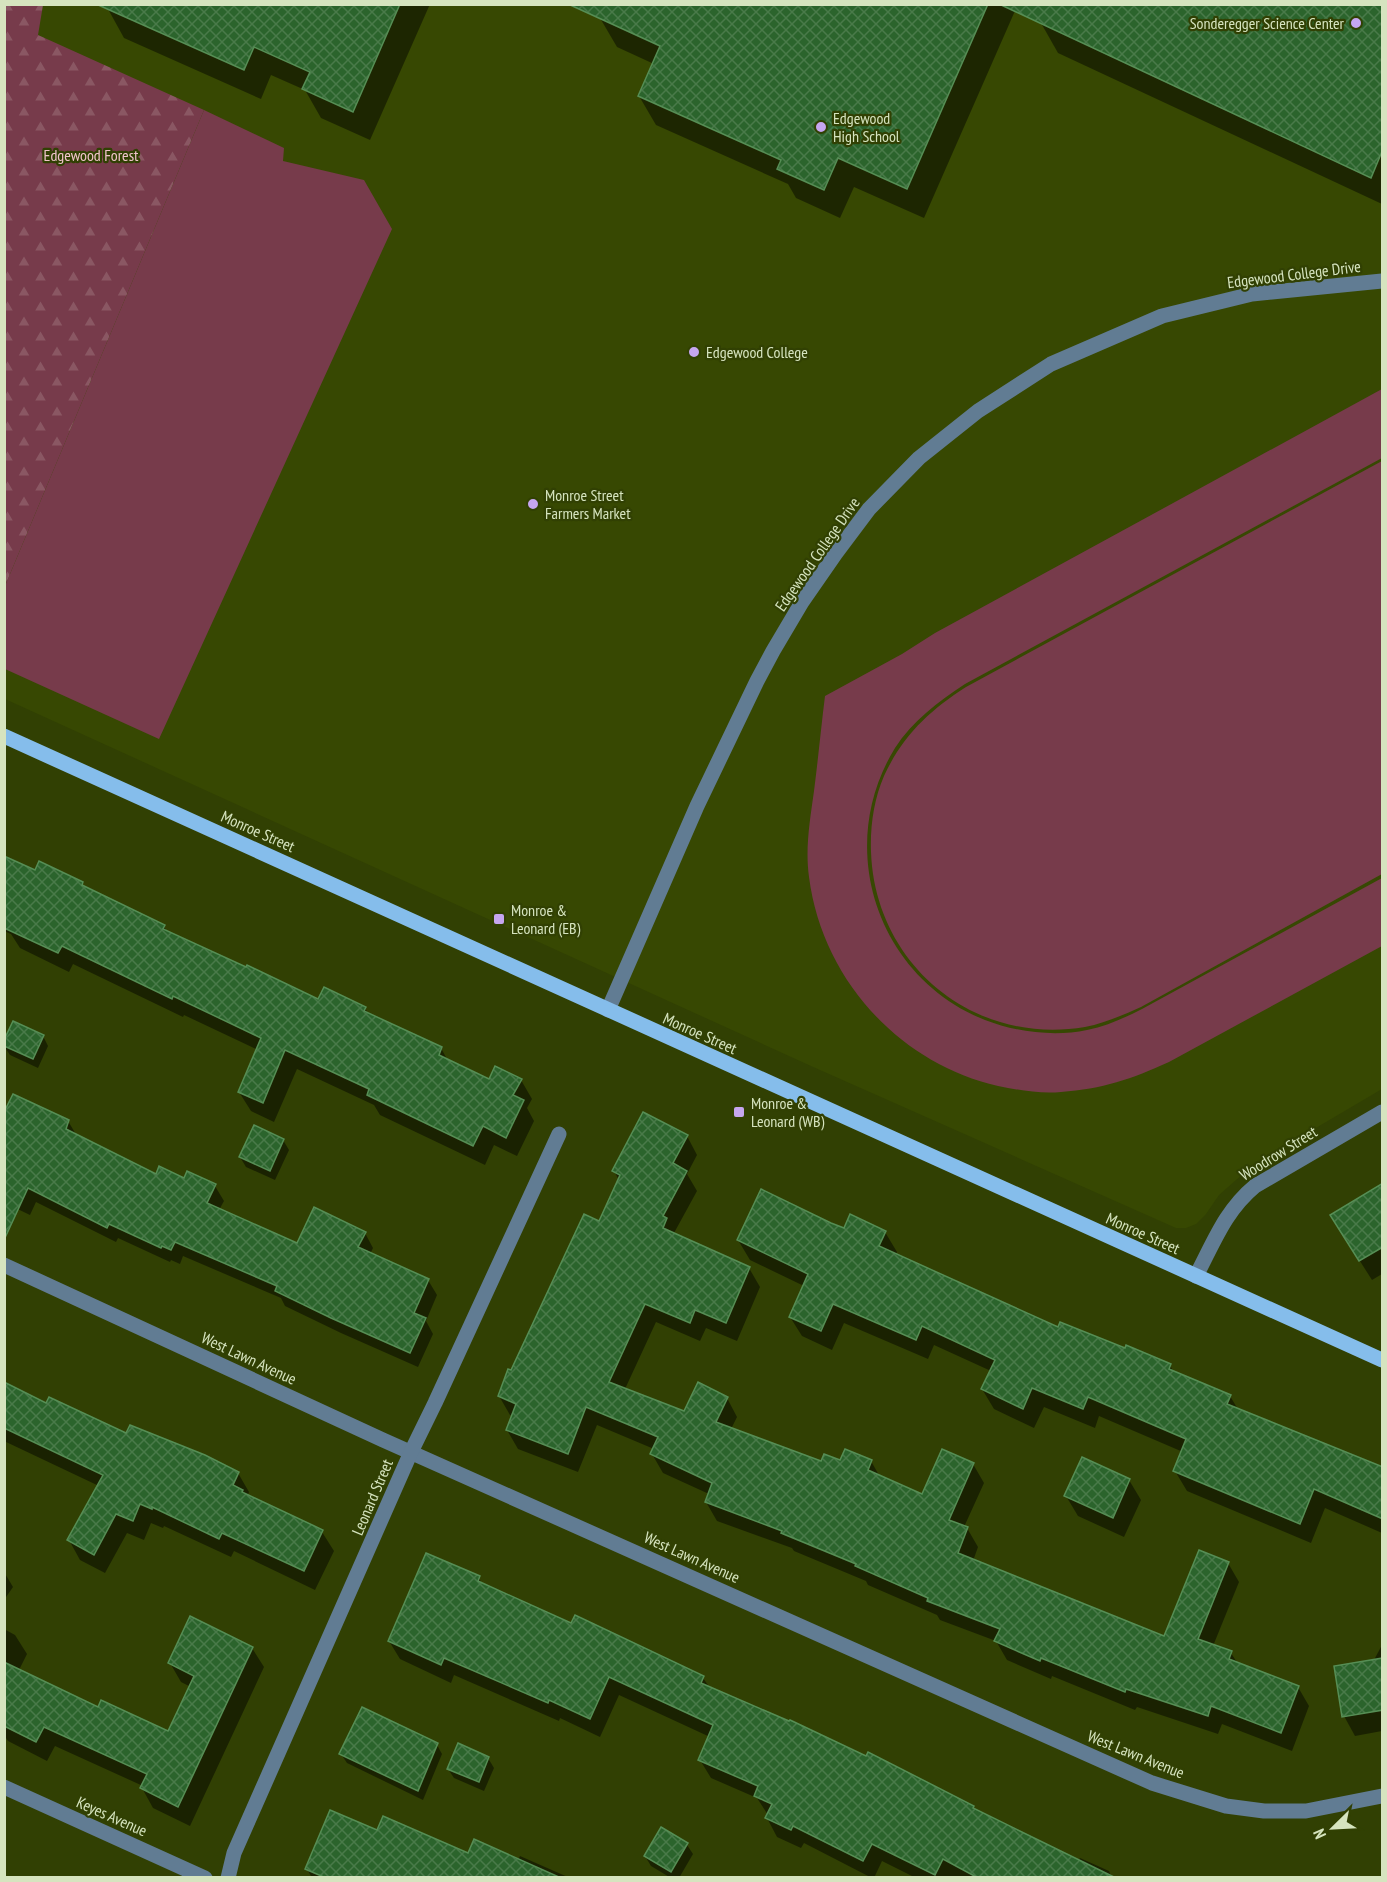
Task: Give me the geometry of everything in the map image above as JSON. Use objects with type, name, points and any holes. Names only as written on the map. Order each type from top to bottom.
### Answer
[{"type":"main road","name":"Monroe Street","points":[[4,736],[1383,1360]]},
{"type":"street","name":"Edgewood College Drive","points":[[608,1010],[697,806],[768,661],[802,602],[836,553],[869,509],[919,458],[978,411],[1051,364],[1162,316],[1252,294],[1383,281]]},
{"type":"street","name":"Woodrow Street","points":[[1196,1276],[1227,1215],[1240,1198],[1255,1185],[1383,1112]]},
{"type":"street","name":"Leonard Street","points":[[228,1878],[234,1853],[411,1452],[559,1134]]},
{"type":"street","name":"West Lawn Avenue","points":[[4,1265],[411,1452],[1152,1783],[1226,1806],[1264,1811],[1306,1811],[1383,1796]]},
{"type":"street","name":"Keyes Avenue","points":[[4,1787],[205,1878]]},
{"type":"shaded area","name":"Edgewood College","points":[[5,5],[1382,5],[1382,1089],[1270,1155],[1244,1173],[1219,1195],[1196,1224],[1186,1228],[1176,1228],[811,1066],[5,699]]},
{"type":"green space","name":"Edgewood Forest","points":[[5,4],[43,5],[38,35],[204,110],[5,586]]},
{"type":"green space","points":[[204,110],[284,148],[283,161],[364,180],[392,229],[159,739],[5,669],[5,586]]},
{"type":"green space","points":[[1382,389],[1382,458],[965,684],[926,713],[895,748],[877,786],[868,826],[868,866],[877,905],[893,941],[917,973],[948,1000],[985,1020],[1009,1028],[1062,1033],[1087,1030],[1115,1021],[1142,1009],[1382,878],[1382,946],[1169,1062],[1103,1086],[1061,1092],[1021,1090],[962,1075],[928,1058],[898,1036],[871,1011],[848,981],[830,949],[817,914],[809,877],[808,845],[825,696],[902,654],[935,633]]},
{"type":"green space","points":[[1382,461],[1382,874],[1141,1007],[1114,1019],[1085,1027],[1044,1030],[1005,1023],[969,1010],[938,989],[911,962],[890,929],[877,892],[871,852],[873,813],[884,776],[891,761],[918,725],[940,705],[966,687]]},
{"type":"building","points":[[96,4],[400,4],[353,112],[302,89],[310,72],[254,47],[244,70]]},
{"type":"building","name":"Edgewood High School","points":[[568,4],[988,4],[907,189],[838,158],[824,190],[777,169],[781,160],[638,96],[660,46]]},
{"type":"building","points":[[999,4],[1383,4],[1383,149],[1371,178]]},
{"type":"building","points":[[4,856],[35,870],[39,861],[83,882],[82,885],[165,925],[163,929],[318,999],[324,987],[366,1007],[364,1011],[442,1047],[439,1055],[489,1079],[495,1066],[522,1079],[513,1095],[524,1100],[506,1138],[483,1126],[473,1146],[367,1095],[369,1089],[285,1050],[263,1103],[238,1092],[261,1038],[173,996],[172,999],[62,946],[58,953],[4,928]]},
{"type":"building","points":[[13,1021],[44,1035],[33,1059],[4,1046],[4,1040]]},
{"type":"building","points":[[13,1094],[69,1120],[66,1129],[156,1174],[159,1166],[184,1178],[187,1171],[216,1184],[207,1203],[297,1243],[314,1207],[366,1232],[358,1247],[429,1279],[414,1313],[426,1318],[410,1353],[275,1291],[277,1286],[175,1242],[171,1250],[162,1246],[161,1248],[109,1224],[107,1228],[28,1188],[4,1240],[4,1112]]},
{"type":"building","points":[[643,1112],[688,1135],[673,1163],[687,1171],[663,1216],[667,1218],[663,1228],[750,1267],[726,1323],[695,1310],[690,1323],[645,1304],[609,1382],[684,1411],[698,1382],[728,1397],[716,1422],[821,1461],[824,1454],[840,1460],[845,1449],[872,1460],[868,1470],[922,1494],[942,1449],[974,1463],[949,1520],[968,1527],[958,1553],[1164,1636],[1199,1550],[1229,1562],[1198,1639],[1232,1651],[1229,1659],[1299,1686],[1281,1733],[1211,1706],[1208,1716],[1126,1689],[1125,1692],[1041,1658],[1040,1661],[994,1641],[1000,1629],[927,1601],[928,1598],[855,1566],[856,1564],[781,1533],[782,1531],[705,1502],[712,1483],[650,1454],[658,1437],[586,1407],[568,1454],[506,1430],[516,1404],[498,1396],[508,1369],[511,1370],[584,1214],[599,1221],[620,1175],[612,1171]]},
{"type":"building","points":[[254,1125],[284,1139],[270,1171],[239,1157]]},
{"type":"building","points":[[1383,1183],[1383,1247],[1359,1261],[1330,1215]]},
{"type":"building","points":[[761,1189],[844,1228],[850,1214],[886,1231],[879,1246],[1058,1327],[1060,1322],[1125,1348],[1126,1345],[1171,1364],[1169,1369],[1231,1395],[1227,1404],[1383,1467],[1383,1519],[1314,1489],[1300,1524],[1173,1471],[1186,1439],[1088,1397],[1083,1409],[1032,1388],[1023,1409],[981,1389],[995,1360],[922,1326],[916,1340],[833,1304],[821,1331],[789,1317],[808,1274],[737,1240]]},
{"type":"building","points":[[4,1382],[46,1403],[49,1397],[126,1433],[130,1425],[205,1455],[239,1472],[233,1485],[243,1490],[242,1492],[323,1530],[304,1571],[222,1533],[219,1539],[152,1507],[152,1509],[140,1504],[133,1521],[116,1514],[94,1555],[67,1540],[103,1475],[4,1428]]},
{"type":"building","points":[[1082,1457],[1130,1479],[1113,1518],[1064,1496]]},
{"type":"building","points":[[426,1553],[480,1576],[478,1581],[571,1623],[575,1615],[704,1676],[701,1683],[790,1720],[866,1756],[868,1752],[974,1806],[973,1808],[1116,1878],[978,1878],[943,1859],[935,1875],[872,1844],[863,1861],[793,1826],[791,1830],[765,1818],[772,1804],[754,1796],[758,1786],[698,1760],[713,1725],[609,1677],[590,1719],[444,1658],[441,1665],[388,1641]]},
{"type":"building","points":[[190,1616],[253,1647],[178,1807],[140,1788],[147,1774],[44,1727],[36,1742],[4,1726],[4,1662],[98,1707],[101,1700],[168,1731],[194,1676],[168,1663]]},
{"type":"building","points":[[1383,1658],[1383,1710],[1342,1717],[1334,1666]]},
{"type":"building","points":[[362,1707],[438,1743],[418,1791],[339,1754]]},
{"type":"building","points":[[458,1743],[489,1757],[479,1782],[447,1769]]},
{"type":"building","points":[[330,1810],[377,1830],[383,1816],[468,1853],[474,1839],[561,1878],[326,1878],[305,1869]]},
{"type":"building","points":[[661,1827],[688,1843],[671,1872],[644,1856]]},
{"type":"place","name":"Sonderegger Science Center","points":[[1356,23]]},
{"type":"place","name":"Edgewood High School","points":[[821,127]]},
{"type":"place","name":"Edgewood College","points":[[694,352]]},
{"type":"place","name":"Monroe Street Farmers Market","points":[[533,504]]},
{"type":"place","name":"Monroe & Leonard (EB)","points":[[499,919]]},
{"type":"place","name":"Monroe & Leonard (WB)","points":[[739,1112]]}]
